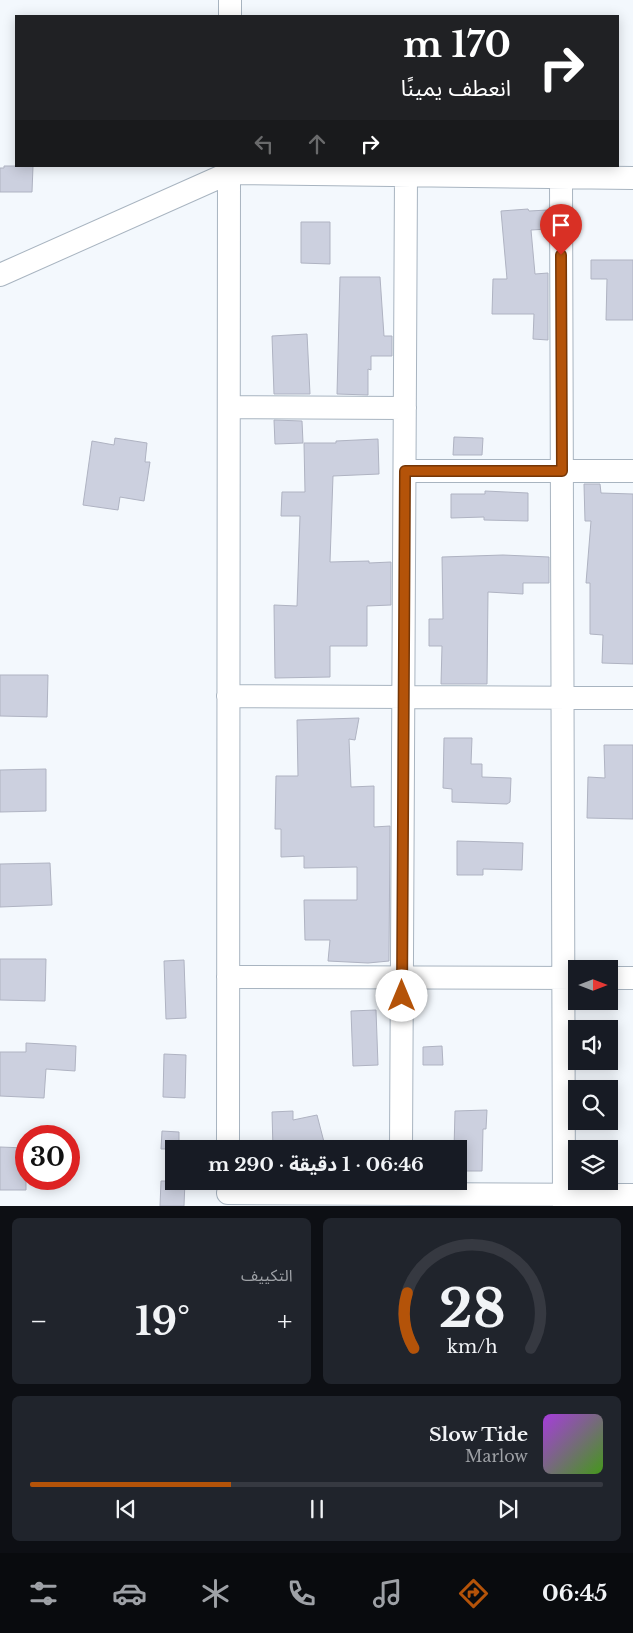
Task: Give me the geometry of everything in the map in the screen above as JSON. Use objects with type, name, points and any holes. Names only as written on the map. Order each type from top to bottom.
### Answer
[{"type":"street","points":[[230,0],[230,15]]},
{"type":"street","points":[[228,1140],[229,169]]},
{"type":"street","points":[[0,275],[229,169],[406,175],[633,178]]},
{"type":"street","points":[[401,1140],[406,175]]},
{"type":"street","points":[[561,177],[562,697],[569,960]]},
{"type":"street","points":[[229,407],[405,408]]},
{"type":"street","points":[[405,471],[633,471]]},
{"type":"street","points":[[228,696],[633,698]]},
{"type":"street","points":[[228,977],[568,978]]},
{"type":"street","points":[[618,978],[633,978]]},
{"type":"street","points":[[564,1200],[569,1010]]},
{"type":"street","points":[[228,1193],[401,1194],[564,1200],[633,1195]]},
{"type":"building","points":[[4,166],[33,167],[32,192],[0,192],[0,168],[4,168]]},
{"type":"building","points":[[528,209],[529,211],[548,210],[548,229],[531,230],[535,274],[548,273],[548,340],[533,339],[534,314],[492,314],[493,279],[507,279],[501,211]]},
{"type":"building","points":[[301,222],[330,222],[330,264],[301,263]]},
{"type":"building","points":[[591,260],[633,260],[633,320],[606,320],[607,279],[591,279]]},
{"type":"building","points":[[340,277],[380,277],[384,336],[392,336],[392,356],[371,356],[371,370],[368,369],[368,395],[337,394]]},
{"type":"building","points":[[307,334],[310,394],[274,394],[272,336]]},
{"type":"building","points":[[274,420],[302,421],[303,443],[275,444]]},
{"type":"building","points":[[454,437],[483,438],[482,455],[453,455]]},
{"type":"building","points":[[115,438],[147,443],[145,462],[150,462],[144,501],[120,497],[118,510],[83,505],[92,441],[114,445]]},
{"type":"building","points":[[378,439],[379,474],[333,476],[330,562],[391,562],[391,605],[367,606],[367,646],[330,646],[330,677],[275,678],[274,605],[297,606],[300,516],[281,516],[282,492],[305,492],[304,443],[336,443],[336,441]]},
{"type":"building","points":[[584,484],[600,484],[601,493],[633,494],[633,664],[602,663],[603,635],[590,634],[590,583],[586,583],[591,521],[585,521]]},
{"type":"building","points":[[485,491],[528,493],[528,521],[484,520],[484,517],[451,518],[451,494],[485,494]]},
{"type":"building","points":[[503,555],[549,557],[549,583],[523,583],[523,594],[488,592],[487,684],[441,684],[442,646],[429,646],[429,619],[443,619],[442,557]]},
{"type":"building","points":[[0,675],[48,675],[47,717],[0,716]]},
{"type":"building","points":[[359,718],[355,740],[349,739],[351,787],[374,786],[374,827],[390,826],[389,961],[368,963],[328,961],[330,940],[305,940],[304,900],[357,900],[357,867],[304,868],[304,856],[281,857],[281,829],[275,829],[276,776],[298,776],[297,720]]},
{"type":"building","points":[[444,738],[472,738],[471,764],[482,764],[482,777],[511,778],[510,802],[507,804],[452,802],[452,789],[443,788]]},
{"type":"building","points":[[604,745],[633,745],[633,819],[587,818],[588,777],[605,778]]},
{"type":"building","points":[[46,769],[46,811],[0,812],[0,770]]},
{"type":"building","points":[[457,841],[523,843],[522,870],[483,869],[483,875],[457,875]]},
{"type":"building","points":[[50,863],[52,905],[0,907],[0,864]]},
{"type":"building","points":[[0,959],[46,959],[45,1001],[0,1000]]},
{"type":"building","points":[[184,960],[186,1018],[166,1019],[164,961]]},
{"type":"building","points":[[376,1010],[378,1065],[353,1066],[351,1011]]},
{"type":"building","points":[[26,1043],[76,1046],[75,1071],[46,1069],[44,1098],[0,1096],[0,1052],[26,1052]]},
{"type":"building","points":[[442,1046],[443,1065],[423,1065],[423,1047]]},
{"type":"building","points":[[164,1054],[186,1055],[185,1098],[163,1097]]},
{"type":"building","points":[[487,1110],[486,1129],[483,1129],[482,1171],[467,1171],[467,1140],[454,1140],[455,1111]]},
{"type":"building","points":[[293,1111],[293,1120],[317,1115],[323,1140],[273,1140],[272,1112]]},
{"type":"building","points":[[162,1131],[179,1132],[179,1140],[165,1140],[165,1149],[161,1149]]},
{"type":"building","points":[[0,1147],[15,1148],[15,1190],[0,1190]]},
{"type":"building","points":[[161,1181],[165,1181],[165,1190],[185,1190],[184,1206],[160,1206]]},
{"type":"route","points":[[402,996],[405,471],[562,471],[561,255]]}]
